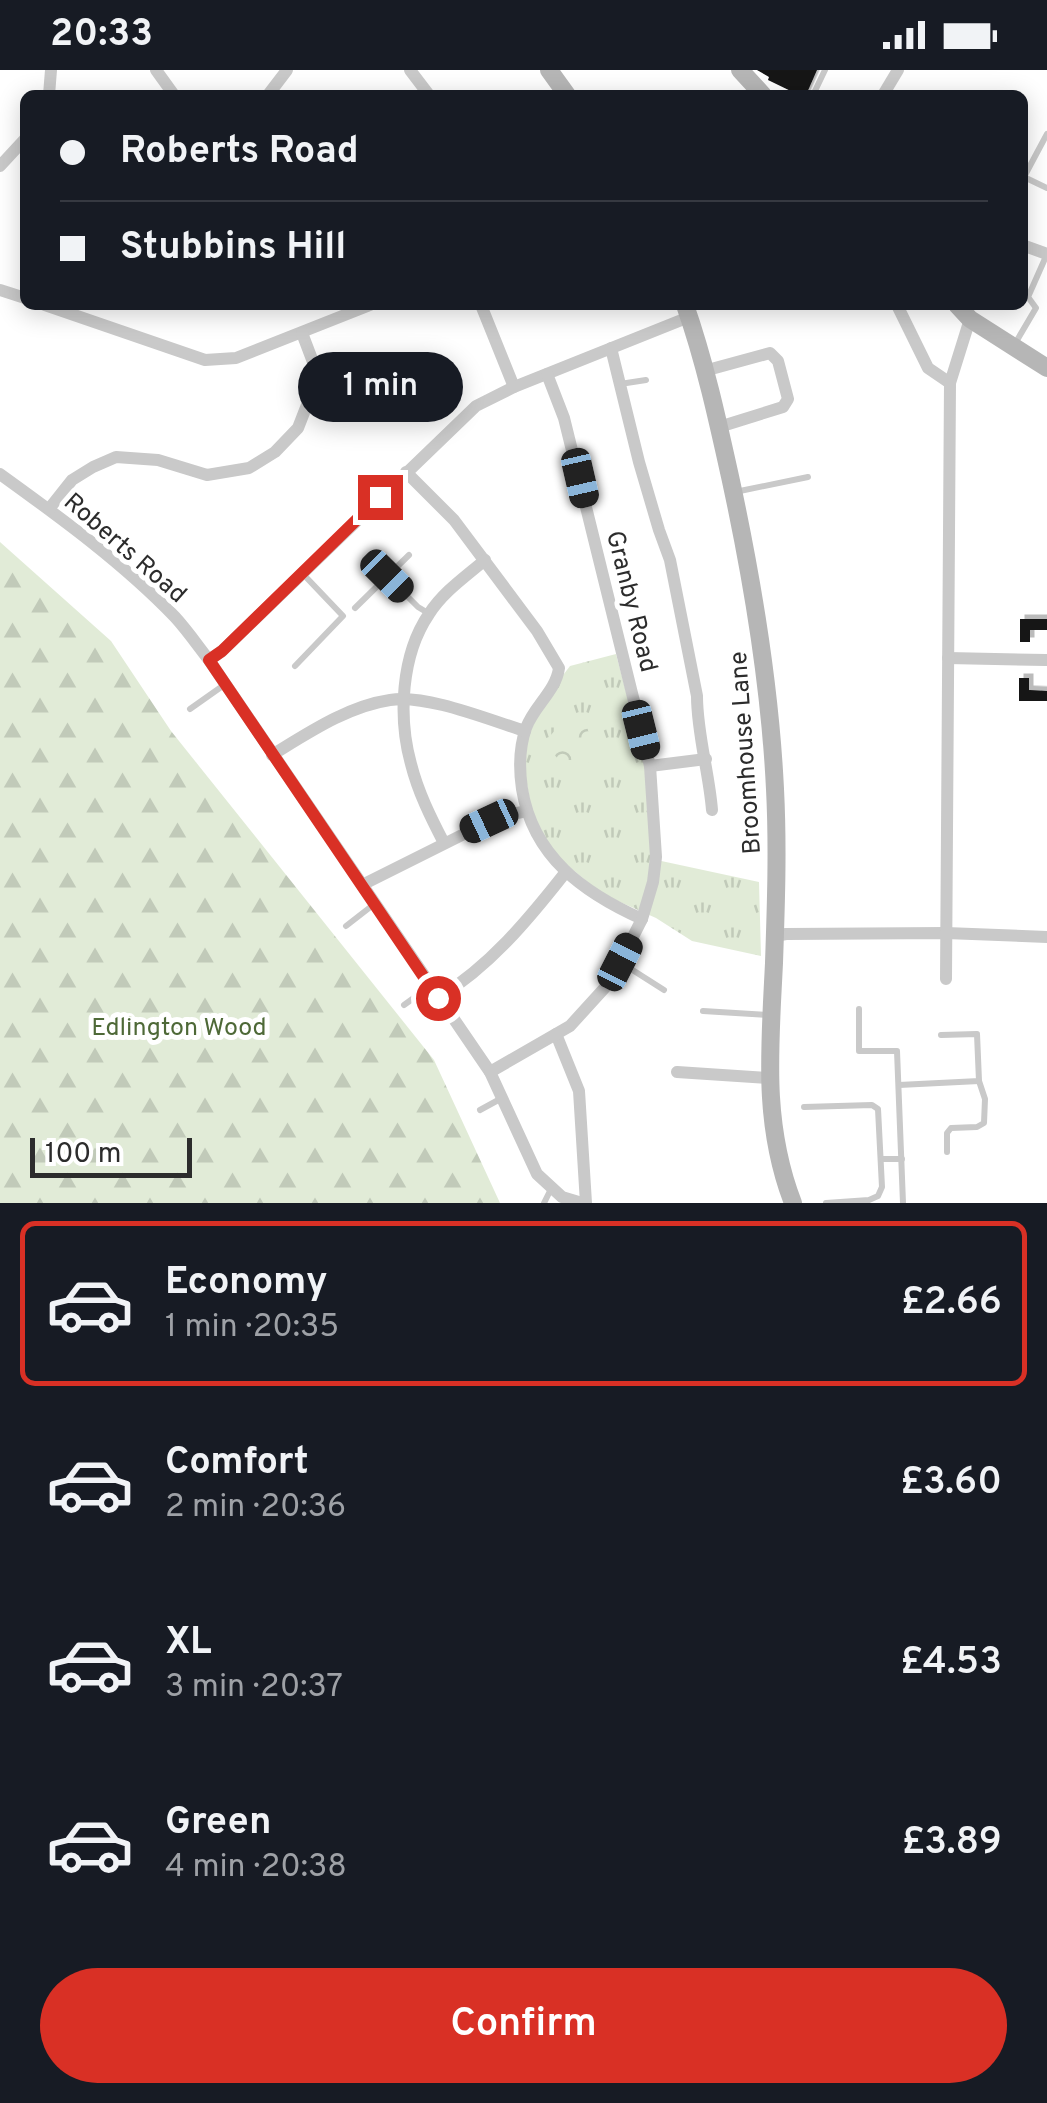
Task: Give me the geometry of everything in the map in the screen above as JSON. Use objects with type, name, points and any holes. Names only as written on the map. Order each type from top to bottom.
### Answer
[{"type":"street","points":[[410,70],[425,90]]},
{"type":"street","points":[[740,70],[758,90]]},
{"type":"street","points":[[0,166],[20,144]]},
{"type":"street","points":[[86,312],[205,360],[236,358],[357,310]]},
{"type":"street","points":[[483,310],[514,386]]},
{"type":"street","points":[[899,310],[928,368],[950,382]]},
{"type":"street","points":[[209,660],[476,406],[687,311]]},
{"type":"street","name":"Broomhouse Lane","points":[[687,311],[734,492],[766,677],[775,788],[775,936],[769,1078],[773,1130],[781,1173],[792,1203]]},
{"type":"street","points":[[946,979],[950,382],[963,312],[1047,368]]},
{"type":"street","points":[[49,509],[72,480],[116,458],[158,460],[207,475],[249,468],[275,452],[298,428],[312,392],[313,362],[302,332]]},
{"type":"street","points":[[611,348],[639,462],[670,560],[697,696],[712,810]]},
{"type":"street","points":[[704,371],[770,353],[778,360],[788,399],[783,407],[719,427]]},
{"type":"street","name":"Granby Road","points":[[490,1072],[570,1026],[610,982],[642,919],[654,882],[650,766],[568,433],[547,374]]},
{"type":"street","points":[[406,472],[454,520],[538,631],[559,668],[556,680],[525,731],[520,768],[527,811],[544,847],[565,873],[599,897],[642,919]]},
{"type":"street","name":"Roberts Road","points":[[0,474],[132,576],[177,619],[209,660],[490,1072],[537,1174],[562,1197],[584,1203]]},
{"type":"street","points":[[444,843],[411,764],[405,724],[408,665],[415,638],[429,614],[443,596],[485,560]]},
{"type":"street","points":[[948,658],[1046,660]]},
{"type":"street","points":[[272,754],[337,718],[391,700],[449,708],[525,731]]},
{"type":"street","points":[[650,766],[706,759]]},
{"type":"street","points":[[362,885],[498,817],[527,811]]},
{"type":"street","points":[[434,992],[472,975],[504,945],[565,873]]},
{"type":"street","points":[[775,936],[1047,937]]},
{"type":"street","points":[[556,1034],[579,1091],[584,1203]]},
{"type":"street","points":[[677,1072],[769,1078]]},
{"type":"lane","points":[[1028,170],[1047,134]]},
{"type":"lane","points":[[1013,348],[1036,308],[1028,297],[1047,254]]},
{"type":"lane","points":[[1033,304],[1044,305]]},
{"type":"lane","points":[[620,384],[646,380]]},
{"type":"lane","points":[[734,492],[808,477]]},
{"type":"lane","points":[[354,608],[409,556]]},
{"type":"lane","points":[[295,666],[342,616],[302,573]]},
{"type":"lane","points":[[387,576],[429,614]]},
{"type":"lane","points":[[190,709],[225,684]]},
{"type":"lane","points":[[346,926],[374,904]]},
{"type":"lane","points":[[620,962],[664,990]]},
{"type":"lane","points":[[404,1005],[434,992]]},
{"type":"lane","points":[[859,1008],[859,1051],[897,1051],[903,1203]]},
{"type":"lane","points":[[704,1012],[771,1015]]},
{"type":"lane","points":[[941,1035],[977,1034],[978,1082],[985,1099],[984,1123],[951,1128],[947,1133],[947,1152]]},
{"type":"lane","points":[[899,1085],[978,1082]]},
{"type":"lane","points":[[480,1110],[503,1098]]},
{"type":"lane","points":[[804,1108],[872,1105],[878,1110],[882,1186],[878,1196],[826,1202]]},
{"type":"lane","points":[[880,1159],[902,1159]]},
{"type":"lane","points":[[544,1203],[552,1188]]},
{"type":"green space","name":"Edlington Wood","points":[[0,542],[111,641],[171,731],[434,1060],[500,1203],[0,1203]]},
{"type":"green space","points":[[616,654],[646,767],[652,859],[759,882],[761,956],[692,941],[656,918],[602,894],[554,854],[532,813],[522,755],[531,717],[570,666]]},
{"type":"green space","points":[[587,726],[595,760],[580,767],[563,765],[553,753],[550,736],[557,728]]},
{"type":"building","points":[[757,70],[817,70],[808,90],[789,90],[768,80]]},
{"type":"building","points":[[1020,619],[1047,619],[1047,630],[1030,630],[1030,642],[1020,642]]},
{"type":"building","points":[[1019,678],[1029,678],[1029,690],[1047,691],[1047,701],[1019,701]]},
{"type":"route","points":[[380,497],[209,660],[438,998]]}]
